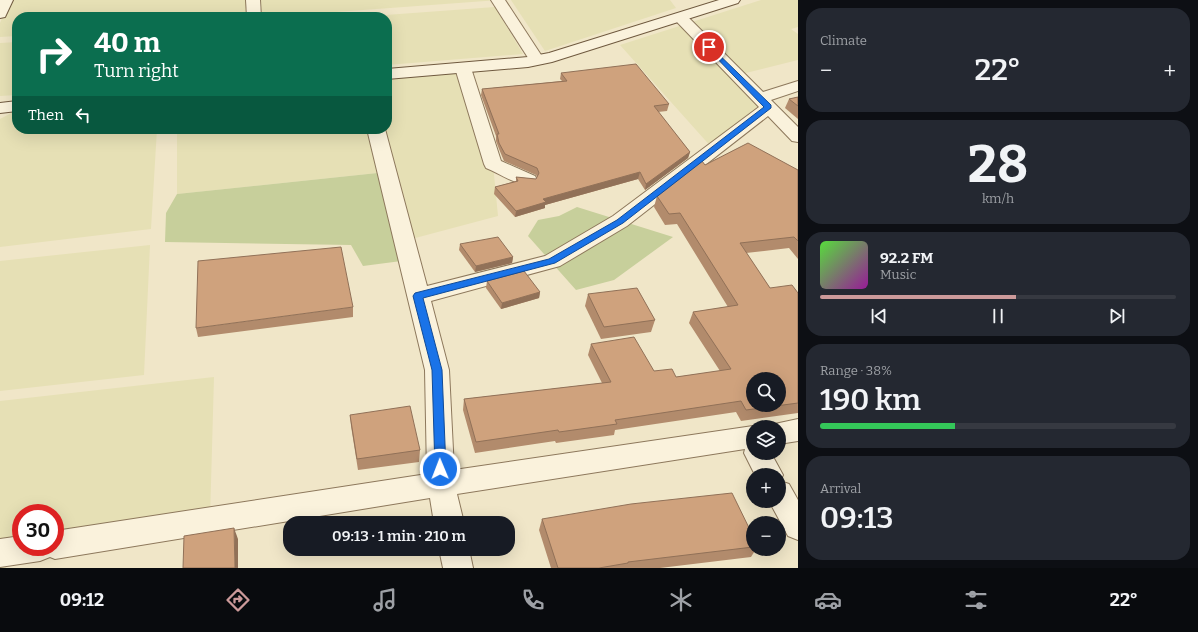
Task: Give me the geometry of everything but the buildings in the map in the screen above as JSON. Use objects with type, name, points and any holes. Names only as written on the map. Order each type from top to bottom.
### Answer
[{"type":"street","points":[[0,14],[6,0]]},
{"type":"street","points":[[253,0],[254,12]]},
{"type":"street","points":[[498,0],[537,61]]},
{"type":"street","points":[[392,74],[537,61],[680,18],[733,0]]},
{"type":"street","points":[[680,18],[798,137]]},
{"type":"street","points":[[463,68],[493,164],[528,180]]},
{"type":"street","points":[[418,296],[552,261],[620,222],[764,102],[798,86]]},
{"type":"street","points":[[0,108],[12,107]]},
{"type":"street","points":[[377,134],[437,370],[440,484],[447,516]]},
{"type":"street","points":[[786,432],[798,430]]},
{"type":"street","points":[[64,544],[440,484],[746,445]]},
{"type":"street","points":[[786,506],[798,527]]},
{"type":"street","points":[[0,553],[12,551]]},
{"type":"street","points":[[455,556],[458,568]]},
{"type":"shaded area","points":[[10,0],[499,0],[336,12],[12,12],[12,36],[0,37],[0,23]]},
{"type":"shaded area","points":[[511,0],[670,0],[676,8],[545,51]]},
{"type":"shaded area","points":[[761,0],[798,0],[798,27],[791,29],[798,34],[798,60],[738,75],[769,107],[713,149],[620,45]]},
{"type":"shaded area","points":[[495,7],[523,54],[392,65],[392,15]]},
{"type":"shaded area","points":[[12,42],[12,95],[0,96],[0,43]]},
{"type":"shaded area","points":[[463,68],[493,164],[498,216],[404,241],[387,172],[177,194],[177,134],[392,134],[392,74]]},
{"type":"shaded area","points":[[12,113],[12,134],[157,134],[151,229],[0,247],[0,119]]},
{"type":"shaded area","points":[[150,245],[144,375],[0,391],[0,261]]},
{"type":"shaded area","points":[[214,377],[210,520],[64,544],[64,504],[12,504],[12,551],[10,552],[6,568],[0,568],[0,401]]},
{"type":"green space","points":[[387,172],[409,260],[363,266],[351,245],[165,242],[166,213],[177,194]]},
{"type":"green space","points":[[577,207],[673,237],[614,280],[576,290],[528,236],[538,220],[559,216]]},
{"type":"route","points":[[440,469],[440,425],[437,370],[418,296],[552,261],[620,222],[768,107],[709,47]]}]
